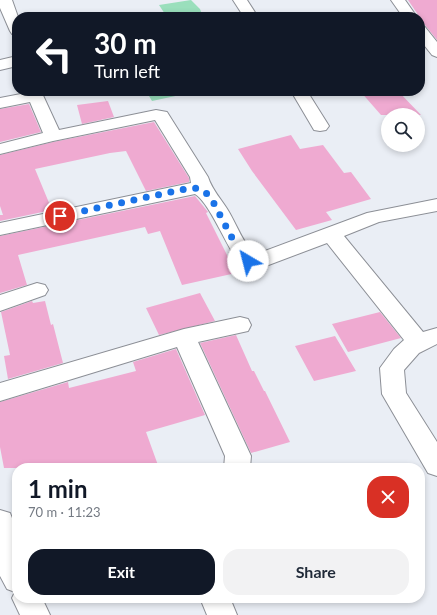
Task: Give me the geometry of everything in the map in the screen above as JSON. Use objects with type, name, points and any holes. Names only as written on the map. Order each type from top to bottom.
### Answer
[{"type":"street","points":[[5,0],[10,24]]},
{"type":"street","points":[[240,0],[248,12]]},
{"type":"street","points":[[398,0],[406,12]]},
{"type":"street","points":[[425,36],[437,52]]},
{"type":"street","points":[[0,65],[12,63]]},
{"type":"street","points":[[0,103],[26,96]]},
{"type":"street","points":[[35,96],[53,136]]},
{"type":"street","points":[[301,96],[320,126]]},
{"type":"street","points":[[0,149],[53,136],[156,115],[161,116],[199,177],[203,190],[211,198],[240,253],[248,261],[258,262],[374,217],[437,205]]},
{"type":"street","points":[[0,229],[180,190],[194,188],[203,190]]},
{"type":"street","points":[[331,234],[428,339],[404,352],[392,368],[394,394],[437,465]]},
{"type":"street","points":[[0,303],[37,290]]},
{"type":"street","points":[[0,392],[45,381],[125,354],[184,337],[240,325]]},
{"type":"street","points":[[184,337],[238,456],[237,463]]},
{"type":"street","points":[[0,522],[7,554],[12,566]]},
{"type":"street","points":[[29,603],[35,615]]},
{"type":"street","points":[[217,603],[222,615]]},
{"type":"green space","points":[[191,0],[201,12],[164,12],[159,5]]},
{"type":"green space","points":[[149,96],[176,96],[152,101]]},
{"type":"building","points":[[408,0],[437,0],[437,40],[425,25],[425,12],[416,12]]},
{"type":"building","points":[[364,96],[403,96],[414,108],[381,108],[381,115]]},
{"type":"building","points":[[108,101],[114,117],[82,124],[77,105]]},
{"type":"building","points":[[29,104],[41,132],[0,142],[0,109]]},
{"type":"building","points":[[154,122],[189,178],[189,182],[146,191],[126,151],[110,153],[35,169],[52,210],[0,221],[0,215],[3,215],[0,206],[0,155],[53,142]]},
{"type":"building","points":[[291,135],[300,149],[323,145],[344,173],[351,172],[371,199],[326,212],[332,220],[296,230],[252,171],[238,149]]},
{"type":"building","points":[[195,196],[208,212],[206,213],[236,273],[182,285],[160,231],[148,234],[145,227],[18,255],[27,285],[0,293],[0,236]]},
{"type":"building","points":[[200,293],[215,321],[159,335],[146,308]]},
{"type":"building","points":[[32,301],[33,303],[45,301],[51,325],[53,324],[63,363],[8,379],[4,356],[10,355],[1,312]]},
{"type":"building","points":[[380,312],[401,338],[348,352],[332,324]]},
{"type":"building","points":[[236,335],[252,371],[254,371],[265,391],[290,442],[251,453],[200,343]]},
{"type":"building","points":[[335,336],[356,371],[314,381],[295,346]]},
{"type":"building","points":[[176,349],[205,415],[146,432],[157,463],[12,463],[12,468],[4,468],[0,447],[0,402],[68,382],[69,388],[136,371],[133,362]]},
{"type":"route","points":[[60,216],[180,190],[194,188],[203,190],[211,198],[240,253],[248,261]]}]
